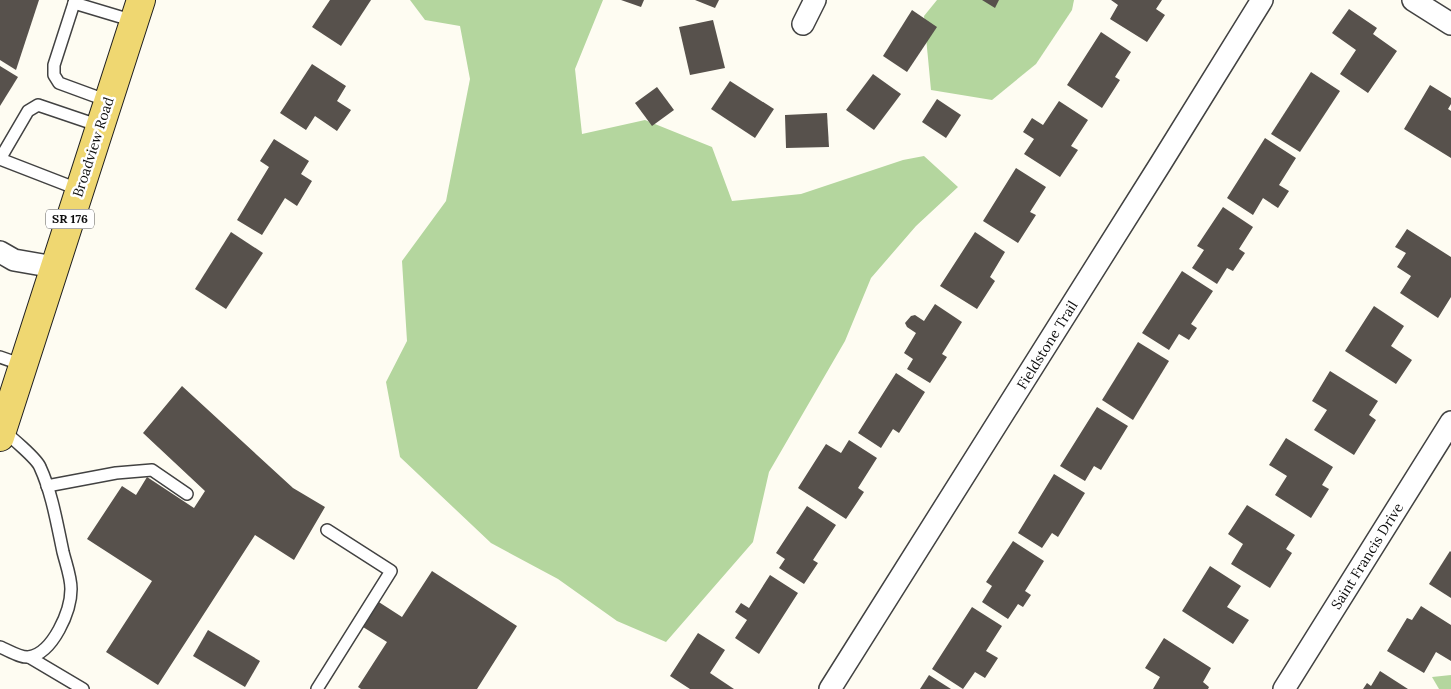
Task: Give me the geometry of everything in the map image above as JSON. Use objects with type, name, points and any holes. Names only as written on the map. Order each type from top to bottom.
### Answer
[{"type":"main road","name":"Broadview Road","points":[[1,432],[12,361],[54,267],[137,11]]},
{"type":"street","points":[[802,24],[815,0]]},
{"type":"street","name":"Fieldstone Trail","points":[[830,689],[1151,180],[1262,0]]},
{"type":"street","points":[[1413,0],[1451,24]]},
{"type":"street","points":[[0,252],[14,260],[54,267]]},
{"type":"street","name":"Saint Francis Drive","points":[[1284,689],[1451,422]]},
{"type":"lane","points":[[104,114],[59,83],[54,75],[54,65],[75,2],[137,11]]},
{"type":"lane","points":[[80,190],[0,159],[28,111],[38,105],[104,114]]},
{"type":"lane","points":[[1,432],[40,465],[47,486],[71,587],[68,606],[54,640],[45,650],[29,657]]},
{"type":"lane","points":[[47,486],[116,473],[152,470],[187,494]]},
{"type":"lane","points":[[317,689],[391,570],[327,530]]},
{"type":"lane","points":[[0,647],[29,657],[83,689]]},
{"type":"green space","points":[[410,0],[603,0],[575,69],[582,134],[645,120],[712,147],[732,201],[801,194],[903,160],[924,156],[958,187],[916,226],[871,278],[845,341],[769,472],[753,542],[666,642],[617,621],[558,579],[491,543],[400,457],[386,382],[407,341],[402,261],[446,201],[470,79],[460,26],[425,20]]},
{"type":"green space","points":[[937,0],[1074,0],[1072,10],[1036,64],[992,100],[931,90],[924,16]]},
{"type":"green space","points":[[1451,675],[1451,689],[1439,689],[1432,677]]},
{"type":"building","points":[[0,0],[39,0],[16,70],[0,60]]},
{"type":"building","points":[[330,0],[371,0],[341,46],[312,27]]},
{"type":"building","points":[[621,0],[644,0],[641,7]]},
{"type":"building","points":[[695,0],[719,0],[715,8]]},
{"type":"building","points":[[982,0],[999,0],[995,8]]},
{"type":"building","points":[[1111,0],[1162,0],[1156,9],[1165,15],[1147,42],[1110,19],[1118,5]]},
{"type":"building","points":[[1349,9],[1377,28],[1373,34],[1397,51],[1368,93],[1340,74],[1356,50],[1332,33]]},
{"type":"building","points":[[912,10],[937,27],[907,72],[883,56]]},
{"type":"building","points":[[713,20],[725,68],[690,75],[679,27]]},
{"type":"building","points":[[1101,32],[1131,52],[1115,77],[1120,80],[1102,108],[1067,85]]},
{"type":"building","points":[[312,64],[346,86],[337,101],[351,110],[337,131],[315,116],[306,130],[280,113]]},
{"type":"building","points":[[0,66],[18,77],[0,106]]},
{"type":"building","points":[[1311,72],[1340,91],[1300,152],[1271,134]]},
{"type":"building","points":[[873,74],[901,94],[874,130],[846,110]]},
{"type":"building","points":[[730,81],[774,109],[755,138],[711,109]]},
{"type":"building","points":[[1430,85],[1451,98],[1451,104],[1448,109],[1451,111],[1451,158],[1404,129]]},
{"type":"building","points":[[657,87],[674,110],[652,126],[635,103]]},
{"type":"building","points":[[937,99],[961,115],[946,138],[922,122]]},
{"type":"building","points":[[1059,101],[1088,120],[1071,146],[1078,150],[1060,177],[1024,154],[1034,139],[1023,132],[1032,118],[1043,125]]},
{"type":"building","points":[[827,113],[829,147],[786,148],[785,115]]},
{"type":"building","points":[[1265,138],[1296,158],[1279,185],[1289,191],[1278,208],[1263,198],[1253,215],[1227,198]]},
{"type":"building","points":[[274,139],[309,161],[301,174],[312,181],[297,206],[285,198],[262,235],[237,220],[269,167],[260,161]]},
{"type":"building","points":[[1016,168],[1046,187],[1030,212],[1036,215],[1018,243],[983,221]]},
{"type":"building","points":[[1223,207],[1253,227],[1239,249],[1245,253],[1233,271],[1227,268],[1217,284],[1192,268],[1204,250],[1197,246]]},
{"type":"building","points":[[1407,229],[1451,257],[1451,297],[1438,318],[1400,293],[1411,276],[1397,267],[1406,253],[1395,247]]},
{"type":"building","points":[[231,232],[263,253],[226,309],[195,289]]},
{"type":"building","points":[[975,232],[1005,252],[990,277],[995,281],[977,309],[940,286]]},
{"type":"building","points":[[1182,271],[1213,291],[1191,324],[1197,328],[1189,340],[1179,334],[1169,350],[1142,333]]},
{"type":"building","points":[[935,304],[962,322],[942,354],[947,357],[930,383],[907,369],[913,359],[904,353],[916,333],[907,327],[905,323],[911,316],[915,315],[924,321]]},
{"type":"building","points":[[1374,306],[1404,326],[1391,346],[1412,360],[1396,384],[1345,351]]},
{"type":"building","points":[[1138,342],[1169,361],[1133,420],[1102,400]]},
{"type":"building","points":[[1330,371],[1378,401],[1369,415],[1376,420],[1354,455],[1314,430],[1327,410],[1312,401]]},
{"type":"building","points":[[896,373],[925,392],[899,433],[893,429],[881,448],[858,433]]},
{"type":"building","points":[[182,386],[293,488],[325,507],[294,560],[255,535],[158,685],[106,652],[152,581],[87,539],[122,486],[136,495],[147,477],[194,508],[205,491],[143,433]]},
{"type":"building","points":[[1097,407],[1128,426],[1101,470],[1094,466],[1085,481],[1060,466]]},
{"type":"building","points":[[1286,438],[1333,467],[1322,485],[1329,489],[1311,518],[1275,495],[1287,476],[1269,465]]},
{"type":"building","points":[[849,440],[877,458],[858,488],[864,492],[846,519],[798,488],[826,444],[841,453]]},
{"type":"building","points":[[1054,474],[1085,493],[1058,537],[1052,533],[1042,548],[1018,533]]},
{"type":"building","points":[[1247,505],[1295,535],[1286,549],[1292,553],[1270,588],[1231,564],[1243,544],[1228,534]]},
{"type":"building","points":[[807,506],[836,525],[813,560],[818,563],[804,584],[779,568],[785,559],[776,553]]},
{"type":"building","points":[[1013,541],[1044,561],[1025,591],[1031,595],[1023,607],[1018,604],[1008,619],[982,602],[992,586],[986,582]]},
{"type":"building","points":[[1451,552],[1451,598],[1429,584]]},
{"type":"building","points":[[1210,566],[1241,586],[1227,607],[1249,620],[1233,644],[1182,611]]},
{"type":"building","points":[[432,571],[517,626],[477,689],[361,689],[358,687],[387,642],[355,622],[371,597],[402,617]]},
{"type":"building","points":[[770,575],[798,593],[759,654],[735,638],[747,620],[735,612],[741,603],[749,608]]},
{"type":"building","points":[[1421,606],[1451,625],[1451,661],[1436,652],[1424,673],[1387,651],[1407,618],[1412,620]]},
{"type":"building","points":[[972,607],[1002,626],[986,651],[998,658],[985,678],[975,672],[963,689],[932,669]]},
{"type":"building","points":[[208,630],[260,661],[245,687],[193,656]]},
{"type":"building","points":[[698,633],[725,650],[710,673],[734,689],[690,689],[670,676]]},
{"type":"building","points":[[1164,638],[1211,668],[1203,682],[1209,687],[1208,689],[1153,689],[1160,677],[1145,668]]},
{"type":"building","points":[[1380,671],[1408,689],[1363,689],[1367,683],[1371,686]]},
{"type":"building","points":[[929,675],[951,689],[920,689]]}]
